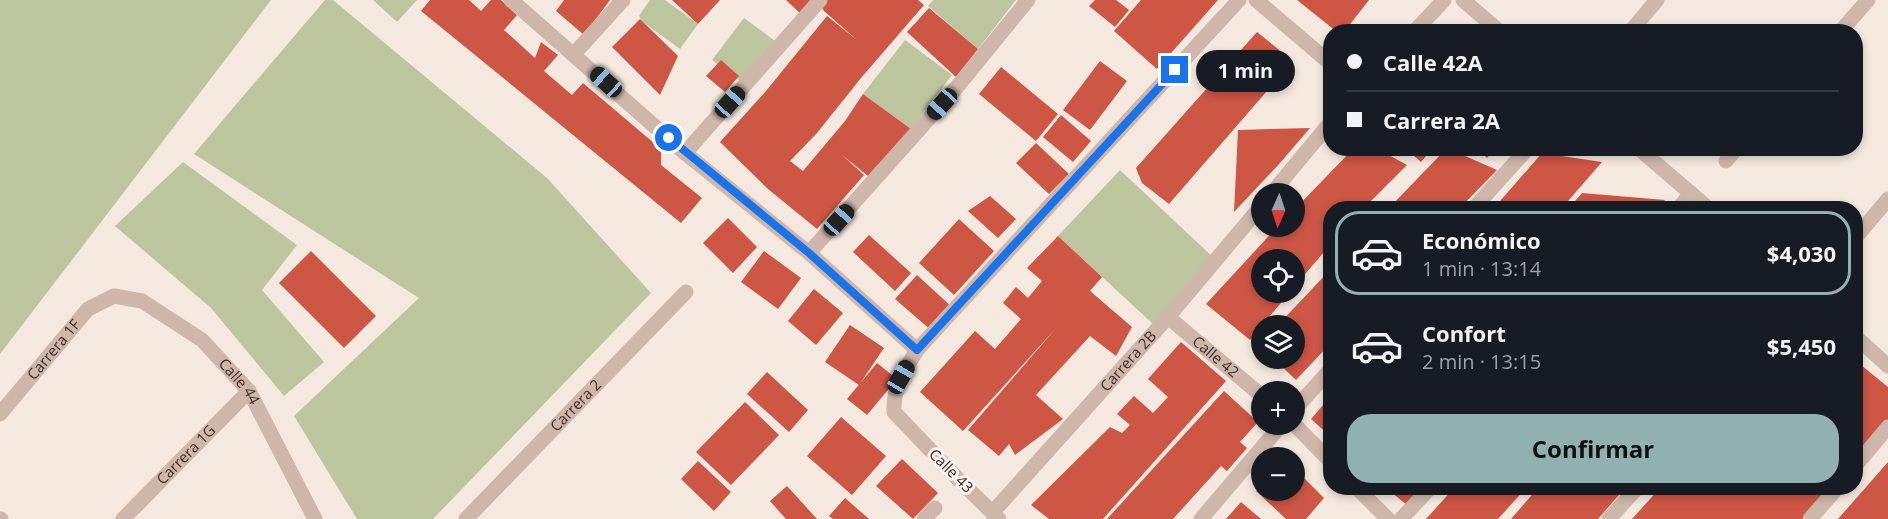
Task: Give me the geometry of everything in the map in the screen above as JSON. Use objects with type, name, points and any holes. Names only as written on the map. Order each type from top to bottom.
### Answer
[{"type":"street","points":[[511,0],[685,153],[809,253],[917,350],[1239,0]]},
{"type":"street","points":[[574,54],[623,0]]},
{"type":"street","points":[[685,153],[820,0]]},
{"type":"street","points":[[809,253],[957,87],[1028,0]]},
{"type":"street","points":[[1256,0],[1323,57]]},
{"type":"street","points":[[1422,24],[1444,0]]},
{"type":"street","points":[[1463,0],[1491,24]]},
{"type":"street","points":[[1637,24],[1657,0]]},
{"type":"street","points":[[1847,24],[1868,0]]},
{"type":"street","points":[[1280,183],[1323,131]]},
{"type":"street","points":[[1480,201],[1521,156]]},
{"type":"street","points":[[1647,156],[1700,201]]},
{"type":"street","points":[[1726,161],[1730,156]]},
{"type":"street","points":[[1684,201],[1691,193]]},
{"type":"street","points":[[1863,229],[1888,199]]},
{"type":"street","name":"Carrera 2B","points":[[995,516],[1251,218]]},
{"type":"street","name":"Carrera 2","points":[[466,519],[686,292]]},
{"type":"street","name":"Calle 44","points":[[114,296],[142,301],[202,340],[249,392],[315,519]]},
{"type":"street","name":"Carrera 1F","points":[[0,414],[88,309],[114,296]]},
{"type":"street","name":"Calle 42","points":[[1168,317],[1251,387]]},
{"type":"street","points":[[1863,343],[1888,366]]},
{"type":"street","name":"Calle 43","points":[[917,350],[893,396],[894,412],[995,516]]},
{"type":"street","points":[[1305,398],[1323,378]]},
{"type":"street","name":"Carrera 1G","points":[[123,519],[249,392]]},
{"type":"street","points":[[1863,457],[1888,427]]},
{"type":"street","points":[[1201,519],[1273,435]]},
{"type":"street","points":[[1305,435],[1323,454]]},
{"type":"street","points":[[1364,495],[1388,519]]},
{"type":"street","points":[[1401,519],[1423,495]]},
{"type":"street","points":[[1609,519],[1631,495]]},
{"type":"street","points":[[1810,519],[1831,495]]},
{"type":"green space","points":[[0,0],[271,0],[0,354]]},
{"type":"green space","points":[[325,0],[333,0],[547,178],[651,293],[433,519],[357,519],[294,416],[419,298],[194,154]]},
{"type":"green space","points":[[373,0],[417,0],[397,22]]},
{"type":"green space","points":[[650,0],[665,0],[698,24],[680,49],[643,22],[639,16]]},
{"type":"green space","points":[[933,0],[1016,0],[978,49],[928,6]]},
{"type":"green space","points":[[744,18],[775,41],[743,83],[712,60]]},
{"type":"green space","points":[[905,40],[952,75],[911,129],[863,94]]},
{"type":"green space","points":[[183,162],[297,245],[262,290],[324,362],[284,396],[211,308],[115,226]]},
{"type":"green space","points":[[1120,170],[1215,259],[1153,324],[1058,236]]},
{"type":"building","points":[[430,0],[469,0],[481,11],[491,0],[501,0],[517,15],[504,30],[535,58],[541,42],[558,55],[544,71],[572,95],[583,83],[661,149],[661,165],[702,198],[681,223],[421,11]]},
{"type":"building","points":[[564,0],[610,0],[584,35],[556,11]]},
{"type":"building","points":[[672,0],[720,0],[698,24]]},
{"type":"building","points":[[786,0],[818,0],[803,16]]},
{"type":"building","points":[[827,0],[918,0],[924,5],[817,133],[790,161],[803,171],[845,121],[863,94],[911,129],[868,176],[841,154],[864,175],[817,229],[768,189],[720,142],[766,91],[827,16],[857,40],[824,11],[821,6]]},
{"type":"building","points":[[1095,0],[1116,0],[1129,10],[1115,27],[1089,6]]},
{"type":"building","points":[[1141,0],[1218,0],[1157,69],[1114,31]]},
{"type":"building","points":[[1297,0],[1369,0],[1350,24],[1327,24]]},
{"type":"building","points":[[929,8],[978,49],[956,77],[907,32]]},
{"type":"building","points":[[640,19],[678,56],[660,95],[612,47]]},
{"type":"building","points":[[1257,32],[1293,61],[1169,204],[1142,183],[1136,168]]},
{"type":"building","points":[[721,60],[739,76],[725,92],[706,76]]},
{"type":"building","points":[[1100,61],[1127,81],[1090,130],[1063,110]]},
{"type":"building","points":[[1001,67],[1058,114],[1036,141],[979,94]]},
{"type":"building","points":[[1061,115],[1091,141],[1073,162],[1043,137]]},
{"type":"building","points":[[1310,128],[1261,183],[1251,183],[1251,194],[1234,212],[1238,130]]},
{"type":"building","points":[[1036,143],[1069,174],[1049,194],[1016,163]]},
{"type":"building","points":[[1346,156],[1391,156],[1407,165],[1371,201],[1323,201],[1323,253],[1305,274],[1305,249],[1257,249],[1268,237],[1305,237],[1305,199]]},
{"type":"building","points":[[1414,156],[1426,156],[1421,162]]},
{"type":"building","points":[[1439,156],[1465,156],[1497,170],[1467,201],[1396,201]]},
{"type":"building","points":[[1539,156],[1562,156],[1602,162],[1568,201],[1500,201]]},
{"type":"building","points":[[1582,193],[1665,200],[1664,201],[1575,201]]},
{"type":"building","points":[[990,196],[1016,219],[998,238],[968,211]]},
{"type":"building","points":[[728,218],[757,247],[733,273],[703,243]]},
{"type":"building","points":[[959,219],[994,251],[954,295],[919,263]]},
{"type":"building","points":[[869,235],[911,273],[895,291],[853,252]]},
{"type":"building","points":[[1058,236],[1102,277],[1090,291],[1132,327],[1116,356],[1090,336],[1036,395],[1063,419],[1015,455],[1009,444],[999,456],[968,430],[1057,327],[963,431],[920,392],[975,331],[995,349],[1021,319],[1003,303],[1016,287],[1028,298],[1042,281],[1027,268]]},
{"type":"building","points":[[311,251],[376,316],[344,348],[279,283]]},
{"type":"building","points":[[764,251],[801,278],[778,309],[741,282]]},
{"type":"building","points":[[1251,255],[1251,303],[1281,303],[1271,315],[1251,315],[1250,340],[1206,304]]},
{"type":"building","points":[[917,275],[953,308],[932,331],[895,299]]},
{"type":"building","points":[[1323,277],[1323,351],[1296,380],[1284,369],[1305,369],[1305,315],[1287,315],[1299,303],[1305,303],[1305,296]]},
{"type":"building","points":[[814,289],[843,313],[816,345],[788,321]]},
{"type":"building","points":[[850,325],[884,348],[859,385],[825,362]]},
{"type":"building","points":[[1181,342],[1226,381],[1103,519],[1049,519],[1031,505],[1110,427],[1122,433],[1130,425],[1117,414],[1134,396],[1153,413],[1168,397],[1148,379]]},
{"type":"building","points":[[877,363],[897,379],[867,415],[847,399]]},
{"type":"building","points":[[1863,367],[1888,387],[1888,422],[1863,451]]},
{"type":"building","points":[[767,372],[808,410],[789,432],[747,394]]},
{"type":"building","points":[[1224,391],[1251,416],[1251,430],[1240,442],[1247,448],[1227,471],[1221,466],[1173,519],[1107,519]]},
{"type":"building","points":[[745,402],[779,435],[731,485],[696,452]]},
{"type":"building","points":[[1323,405],[1323,430],[1311,419]]},
{"type":"building","points":[[841,417],[886,456],[852,495],[807,456]]},
{"type":"building","points":[[902,459],[938,493],[913,519],[876,486]]},
{"type":"building","points":[[698,461],[731,492],[714,511],[681,479]]},
{"type":"building","points":[[1888,462],[1888,519],[1838,519],[1859,495],[1863,495],[1863,490]]},
{"type":"building","points":[[1305,479],[1324,498],[1306,519],[1286,519],[1267,501],[1305,501]]},
{"type":"building","points":[[787,486],[817,519],[786,519],[770,501]]},
{"type":"building","points":[[1395,495],[1415,495],[1407,505]]},
{"type":"building","points":[[1448,495],[1520,495],[1498,519],[1426,519]]},
{"type":"building","points":[[1532,495],[1619,495],[1598,519],[1511,519]]},
{"type":"building","points":[[1654,495],[1825,495],[1803,519],[1632,519]]},
{"type":"building","points":[[845,498],[869,519],[833,519],[829,516]]},
{"type":"building","points":[[1241,502],[1261,519],[1226,519]]},
{"type":"route","points":[[669,138],[809,253],[917,350],[1175,70]]}]
